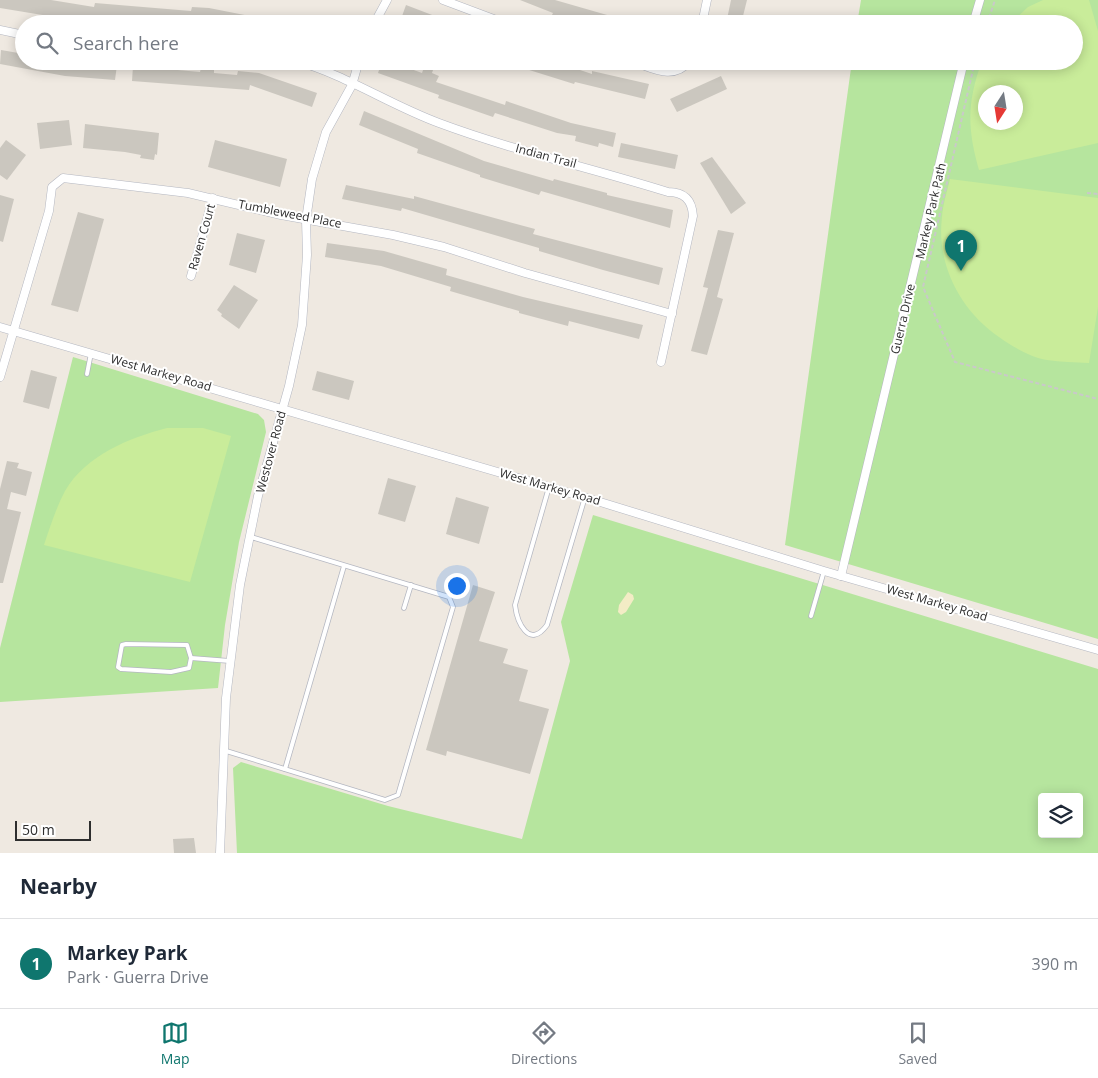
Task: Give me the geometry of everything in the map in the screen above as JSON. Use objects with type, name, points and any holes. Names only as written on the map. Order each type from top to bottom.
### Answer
[{"type":"street","points":[[378,15],[386,0]]},
{"type":"street","points":[[443,0],[483,15]]},
{"type":"street","points":[[704,15],[707,0]]},
{"type":"street","points":[[976,15],[980,0]]},
{"type":"street","points":[[0,30],[15,33]]},
{"type":"street","name":"Indian Trail","points":[[318,70],[352,84],[394,105],[481,138],[682,194],[689,200],[694,216],[660,362]]},
{"type":"street","name":"Westover Road","points":[[220,853],[230,662],[240,585],[258,496],[296,360],[302,325],[306,282],[306,220],[312,179],[326,132],[352,84],[356,70]]},
{"type":"street","points":[[656,70],[670,72],[679,70]]},
{"type":"street","name":"Guerra Drive","points":[[841,576],[962,70]]},
{"type":"street","name":"Tumbleweed Place","points":[[14,332],[49,211],[52,186],[63,178],[212,198],[306,220],[376,231],[444,247],[524,273],[672,314]]},
{"type":"street","name":"Raven Court","points":[[191,276],[212,198]]},
{"type":"street","name":"West Markey Road","points":[[0,327],[585,497],[824,571],[1098,650]]},
{"type":"street","points":[[0,377],[14,332]]},
{"type":"lane","points":[[87,374],[91,353]]},
{"type":"lane","points":[[549,487],[515,605],[517,620],[524,631],[532,634],[542,631],[547,625],[585,497]]},
{"type":"lane","points":[[224,750],[385,800],[398,795],[453,607],[449,596],[250,537]]},
{"type":"lane","points":[[285,769],[344,566]]},
{"type":"lane","points":[[811,616],[824,571]]},
{"type":"lane","points":[[404,608],[411,586]]},
{"type":"lane","points":[[126,644],[187,646],[191,658],[189,668],[171,672],[121,669],[118,667],[122,645],[126,644]]},
{"type":"lane","points":[[191,658],[230,662]]},
{"type":"path","points":[[990,15],[995,0]]},
{"type":"path","name":"Markey Park Path","points":[[973,70],[923,287],[955,362],[1098,399]]},
{"type":"path","points":[[1087,193],[1098,194]]},
{"type":"green space","points":[[861,0],[1098,0],[1098,639],[785,545],[851,70],[1083,70],[1083,15],[858,15]]},
{"type":"green space","points":[[1043,0],[1089,0],[1098,31],[1098,143],[979,170],[972,141],[970,115],[971,102],[979,70],[1083,70],[1083,15],[1020,15],[1028,7]]},
{"type":"green space","points":[[950,179],[1098,198],[1098,307],[1089,363],[1063,362],[1034,357],[1004,341],[973,314],[954,285],[947,269],[943,252],[941,235],[942,217]]},
{"type":"green space","points":[[73,357],[258,414],[264,420],[266,432],[239,542],[225,625],[218,688],[0,702],[0,648]]},
{"type":"green space","points":[[167,428],[203,428],[231,436],[190,582],[44,545],[65,491],[84,467],[96,458],[124,443]]},
{"type":"green space","points":[[593,515],[1098,669],[1098,853],[237,853],[233,768],[241,762],[388,806],[522,839],[570,661],[561,622]]},
{"type":"sand","points":[[628,592],[633,595],[634,599],[626,612],[621,615],[618,612],[619,605]]},
{"type":"building","points":[[0,0],[51,0],[94,7],[95,3],[191,11],[192,7],[209,8],[245,15],[42,15],[0,8]]},
{"type":"building","points":[[520,0],[555,0],[607,15],[552,15],[553,13]]},
{"type":"building","points":[[731,0],[747,0],[743,15],[728,15]]},
{"type":"building","points":[[406,5],[432,15],[402,15]]},
{"type":"building","points":[[1,50],[15,52],[15,67],[0,64]]},
{"type":"building","points":[[32,70],[116,70],[115,80],[65,76]]},
{"type":"building","points":[[133,70],[200,72],[200,70],[214,70],[214,73],[237,75],[238,71],[259,73],[317,93],[312,107],[250,85],[249,90],[132,81]]},
{"type":"building","points":[[379,70],[414,70],[422,73],[423,70],[433,70],[432,73],[439,76],[436,82],[505,105],[506,101],[571,123],[616,133],[613,147],[599,143],[598,147],[575,141],[576,136],[557,133],[495,113],[493,117],[438,98],[439,95],[378,73]]},
{"type":"building","points":[[529,70],[580,70],[592,74],[592,71],[649,84],[645,99],[575,82],[574,84]]},
{"type":"building","points":[[721,76],[727,89],[677,112],[670,99]]},
{"type":"building","points":[[364,111],[484,161],[553,181],[554,179],[607,193],[607,195],[673,210],[670,228],[541,191],[539,195],[480,177],[480,175],[417,153],[418,149],[359,125]]},
{"type":"building","points":[[69,120],[72,145],[40,149],[37,123]]},
{"type":"building","points":[[85,124],[159,133],[157,155],[155,154],[154,160],[140,158],[141,155],[125,152],[83,148]]},
{"type":"building","points":[[6,140],[26,155],[7,180],[0,175],[0,148]]},
{"type":"building","points":[[215,140],[287,159],[280,187],[208,167]]},
{"type":"building","points":[[621,143],[678,155],[675,169],[618,157]]},
{"type":"building","points":[[712,157],[746,203],[731,214],[700,163]]},
{"type":"building","points":[[346,185],[414,199],[414,196],[535,229],[533,234],[663,268],[659,285],[539,251],[539,248],[402,208],[401,211],[342,199]]},
{"type":"building","points":[[0,195],[14,199],[3,242],[0,241]]},
{"type":"building","points":[[78,212],[104,219],[78,312],[51,305]]},
{"type":"building","points":[[718,230],[734,233],[717,297],[723,299],[707,355],[691,351],[708,288],[703,287]]},
{"type":"building","points":[[237,233],[265,240],[256,273],[229,265]]},
{"type":"building","points":[[327,243],[384,251],[447,269],[446,275],[523,297],[643,325],[639,339],[569,321],[568,326],[450,291],[451,287],[381,266],[325,257]]},
{"type":"building","points":[[234,285],[258,300],[239,329],[221,316],[222,314],[217,310]]},
{"type":"building","points":[[31,370],[57,377],[49,409],[23,402]]},
{"type":"building","points":[[317,371],[354,381],[349,400],[312,390]]},
{"type":"building","points":[[7,461],[19,463],[17,468],[32,472],[26,496],[11,492],[7,509],[21,512],[3,583],[0,583],[0,489]]},
{"type":"building","points":[[388,478],[416,486],[405,522],[378,514]]},
{"type":"building","points":[[456,497],[489,507],[479,544],[446,534]]},
{"type":"building","points":[[473,585],[495,592],[479,641],[508,649],[503,663],[528,670],[519,701],[549,709],[530,774],[447,751],[446,756],[426,750]]},
{"type":"building","points":[[194,838],[196,853],[174,853],[173,839]]},
{"type":"place","name":"Markey Park","points":[[961,271]]}]
